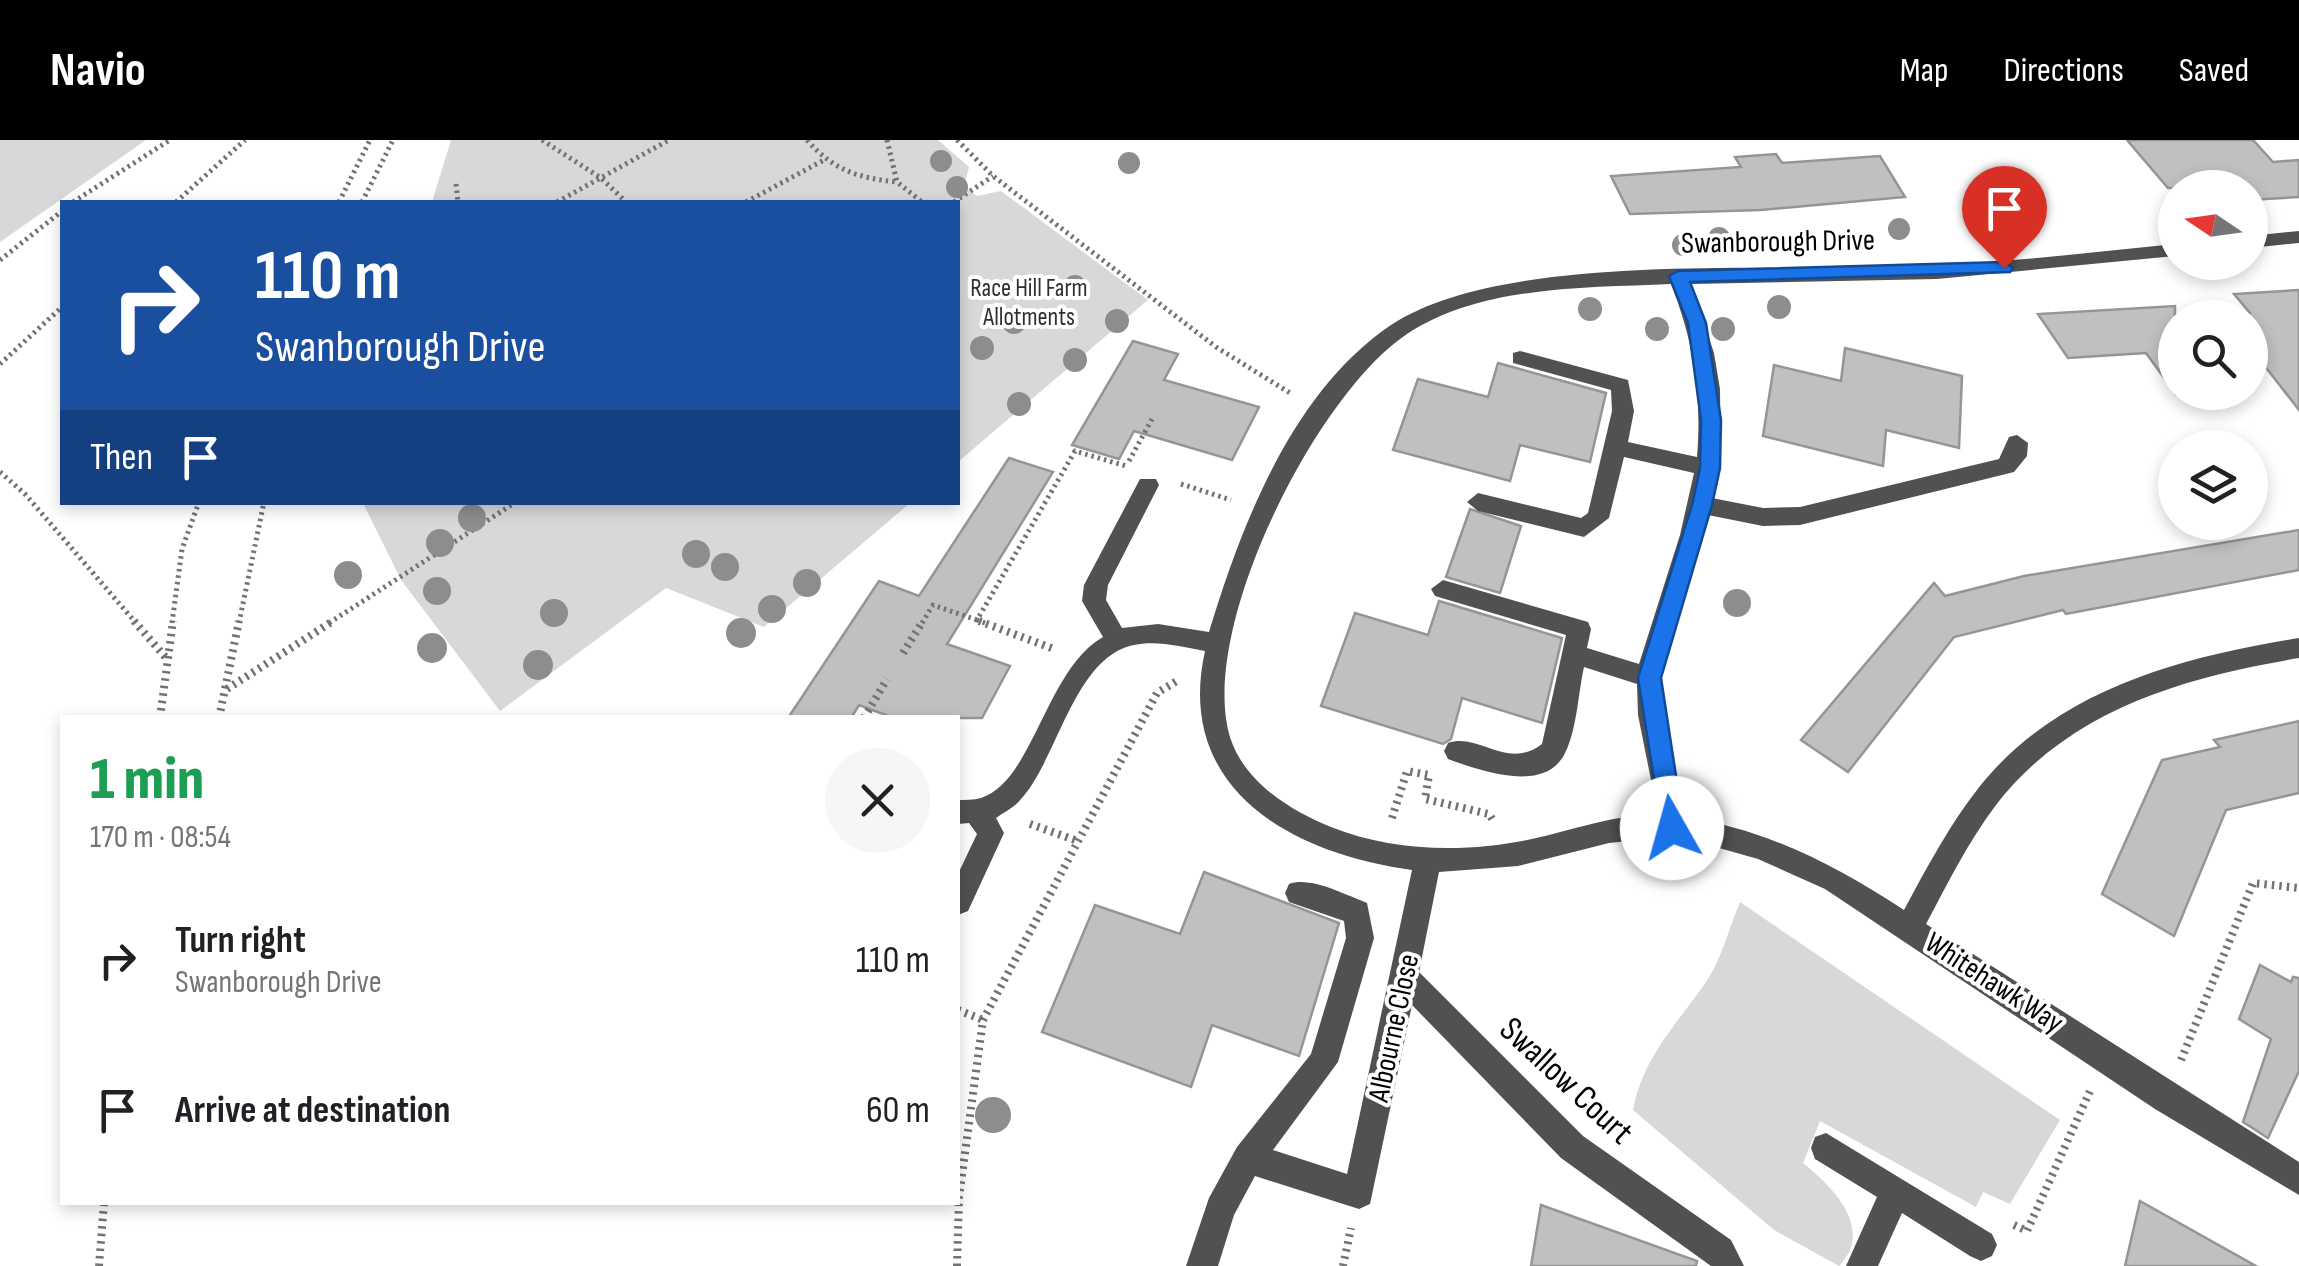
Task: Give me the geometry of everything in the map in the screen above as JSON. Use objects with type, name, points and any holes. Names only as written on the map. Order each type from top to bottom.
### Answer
[{"type":"street","points":[[2268,240],[2299,237]]},
{"type":"street","name":"Swanborough Drive","points":[[1672,828],[1622,829],[1515,855],[1427,862],[1325,835],[1271,809],[1241,782],[1220,741],[1210,700],[1216,642],[1265,511],[1322,408],[1352,368],[1373,350],[1438,310],[1502,290],[1678,276],[1982,270],[2158,252]]},
{"type":"street","points":[[1672,828],[1650,678],[1710,468],[1706,363],[1697,323],[1678,276]]},
{"type":"street","points":[[1478,502],[1570,526],[1590,526],[1598,518],[1623,411],[1621,385],[1520,358]]},
{"type":"street","points":[[1702,505],[1764,517],[1800,516],[2006,466],[2016,456],[2016,444]]},
{"type":"street","points":[[1616,446],[1710,468]]},
{"type":"street","points":[[1117,640],[1094,601],[1096,585],[1148,485]]},
{"type":"street","points":[[1443,589],[1580,629],[1554,750],[1546,758],[1520,766],[1503,765],[1457,751]]},
{"type":"street","points":[[960,898],[991,833],[968,813],[1013,793],[1086,662],[1117,640],[1143,634],[1216,642]]},
{"type":"street","points":[[1908,927],[2002,779],[2066,723],[2100,702],[2166,678],[2299,648]]},
{"type":"street","points":[[1574,654],[1650,678]]},
{"type":"street","name":"Whitehawk Way","points":[[1672,828],[1748,842],[1796,859],[2299,1180]]},
{"type":"street","name":"Albourne Close","points":[[1248,1158],[1359,1193],[1427,862]]},
{"type":"street","points":[[1202,1266],[1220,1209],[1248,1158],[1323,1062],[1360,938],[1356,912],[1299,893]]},
{"type":"street","name":"Swallow Court","points":[[1406,979],[1572,1147],[1720,1252],[1728,1266]]},
{"type":"street","points":[[1826,1148],[1980,1245]]},
{"type":"street","points":[[1862,1266],[1896,1191]]},
{"type":"path","points":[[76,200],[170,140]]},
{"type":"path","points":[[178,200],[245,140]]},
{"type":"path","points":[[340,200],[370,140]]},
{"type":"path","points":[[363,200],[393,140]]},
{"type":"path","points":[[542,140],[601,178],[624,200]]},
{"type":"path","points":[[561,200],[669,140]]},
{"type":"path","points":[[807,140],[824,160],[858,178],[898,182],[920,200]]},
{"type":"path","points":[[887,140],[898,182]]},
{"type":"path","points":[[957,140],[993,176],[1216,346],[1300,400],[1322,408]]},
{"type":"path","points":[[750,200],[824,160]]},
{"type":"path","points":[[957,200],[993,176]]},
{"type":"path","points":[[456,184],[458,200]]},
{"type":"path","points":[[0,260],[60,213]]},
{"type":"path","points":[[0,364],[60,308]]},
{"type":"path","points":[[1126,466],[1152,418]]},
{"type":"path","points":[[0,472],[25,494],[166,659]]},
{"type":"path","points":[[160,715],[182,549],[198,505]]},
{"type":"path","points":[[221,715],[263,505]]},
{"type":"path","points":[[226,689],[285,648],[401,580],[512,505]]},
{"type":"path","points":[[904,653],[933,605],[977,620]]},
{"type":"path","points":[[960,1190],[983,1020],[1157,693],[1180,678],[1216,642]]},
{"type":"path","points":[[866,715],[887,679]]},
{"type":"path","points":[[1398,800],[1407,771],[1429,775],[1424,799],[1490,814],[1515,855]]},
{"type":"path","points":[[2166,1098],[2253,883],[2299,888]]},
{"type":"path","points":[[960,1011],[983,1020]]},
{"type":"path","points":[[1980,1245],[2002,1220],[2027,1231],[2074,1118],[2108,1058]]},
{"type":"path","points":[[99,1266],[104,1205]]},
{"type":"path","points":[[957,1266],[959,1205]]},
{"type":"green space","points":[[0,140],[146,140],[60,200],[0,242]]},
{"type":"green space","name":"Race Hill Farm Allotments","points":[[451,140],[938,140],[969,167],[964,187],[977,196],[1001,191],[1148,300],[960,460],[960,200],[433,200]]},
{"type":"green space","points":[[364,505],[908,505],[764,627],[666,588],[500,711],[401,580]]},
{"type":"green space","points":[[1740,902],[2060,1120],[2010,1204],[1983,1192],[1976,1207],[1820,1121],[1803,1163],[1837,1196],[1851,1223],[1853,1238],[1839,1266],[1774,1230],[1633,1110],[1653,1057],[1712,973]]},
{"type":"building","points":[[2127,140],[2253,140],[2273,162],[2299,160],[2299,197],[2268,199],[2268,170],[2158,170],[2158,176]]},
{"type":"building","points":[[1776,154],[1782,163],[1880,156],[1905,197],[1761,210],[1630,214],[1611,176],[1741,167],[1735,157]]},
{"type":"building","points":[[2299,290],[2299,410],[2268,370],[2268,300],[2239,300],[2234,294]]},
{"type":"building","points":[[2158,307],[2158,370],[2146,353],[2068,358],[2038,314]]},
{"type":"building","points":[[1133,341],[1178,354],[1164,380],[1259,407],[1232,460],[1134,431],[1119,459],[1072,445]]},
{"type":"building","points":[[1845,348],[1962,376],[1959,448],[1886,430],[1883,466],[1763,436],[1774,365],[1841,381]]},
{"type":"building","points":[[1498,363],[1606,393],[1590,462],[1520,445],[1510,481],[1393,450],[1418,379],[1488,397]]},
{"type":"building","points":[[1009,458],[1053,472],[947,644],[1010,666],[982,718],[886,715],[859,705],[853,715],[790,715],[879,581],[919,596]]},
{"type":"building","points":[[1470,509],[1521,526],[1500,593],[1446,577]]},
{"type":"building","points":[[2299,530],[2299,570],[2066,614],[2063,610],[1954,637],[1848,772],[1801,740],[1934,583],[1945,596],[2024,576],[2239,540],[2268,540],[2268,535]]},
{"type":"building","points":[[1439,601],[1562,638],[1542,723],[1462,698],[1451,739],[1443,744],[1321,706],[1355,613],[1428,635]]},
{"type":"building","points":[[2299,721],[2299,793],[2226,810],[2174,936],[2102,894],[2162,760],[2220,747],[2214,740]]},
{"type":"building","points":[[1204,872],[1339,923],[1299,1056],[1212,1025],[1191,1087],[1042,1032],[1095,905],[1180,934]]},
{"type":"building","points":[[2260,965],[2291,982],[2293,977],[2299,978],[2299,1071],[2268,1138],[2243,1122],[2271,1039],[2239,1019]]},
{"type":"building","points":[[2140,1201],[2256,1266],[2125,1266]]},
{"type":"building","points":[[1541,1205],[1697,1261],[1696,1266],[1531,1266]]},
{"type":"route","points":[[1672,828],[1650,678],[1702,505],[1710,468],[1711,420],[1706,363],[1697,323],[1678,276],[2004,268]]}]
